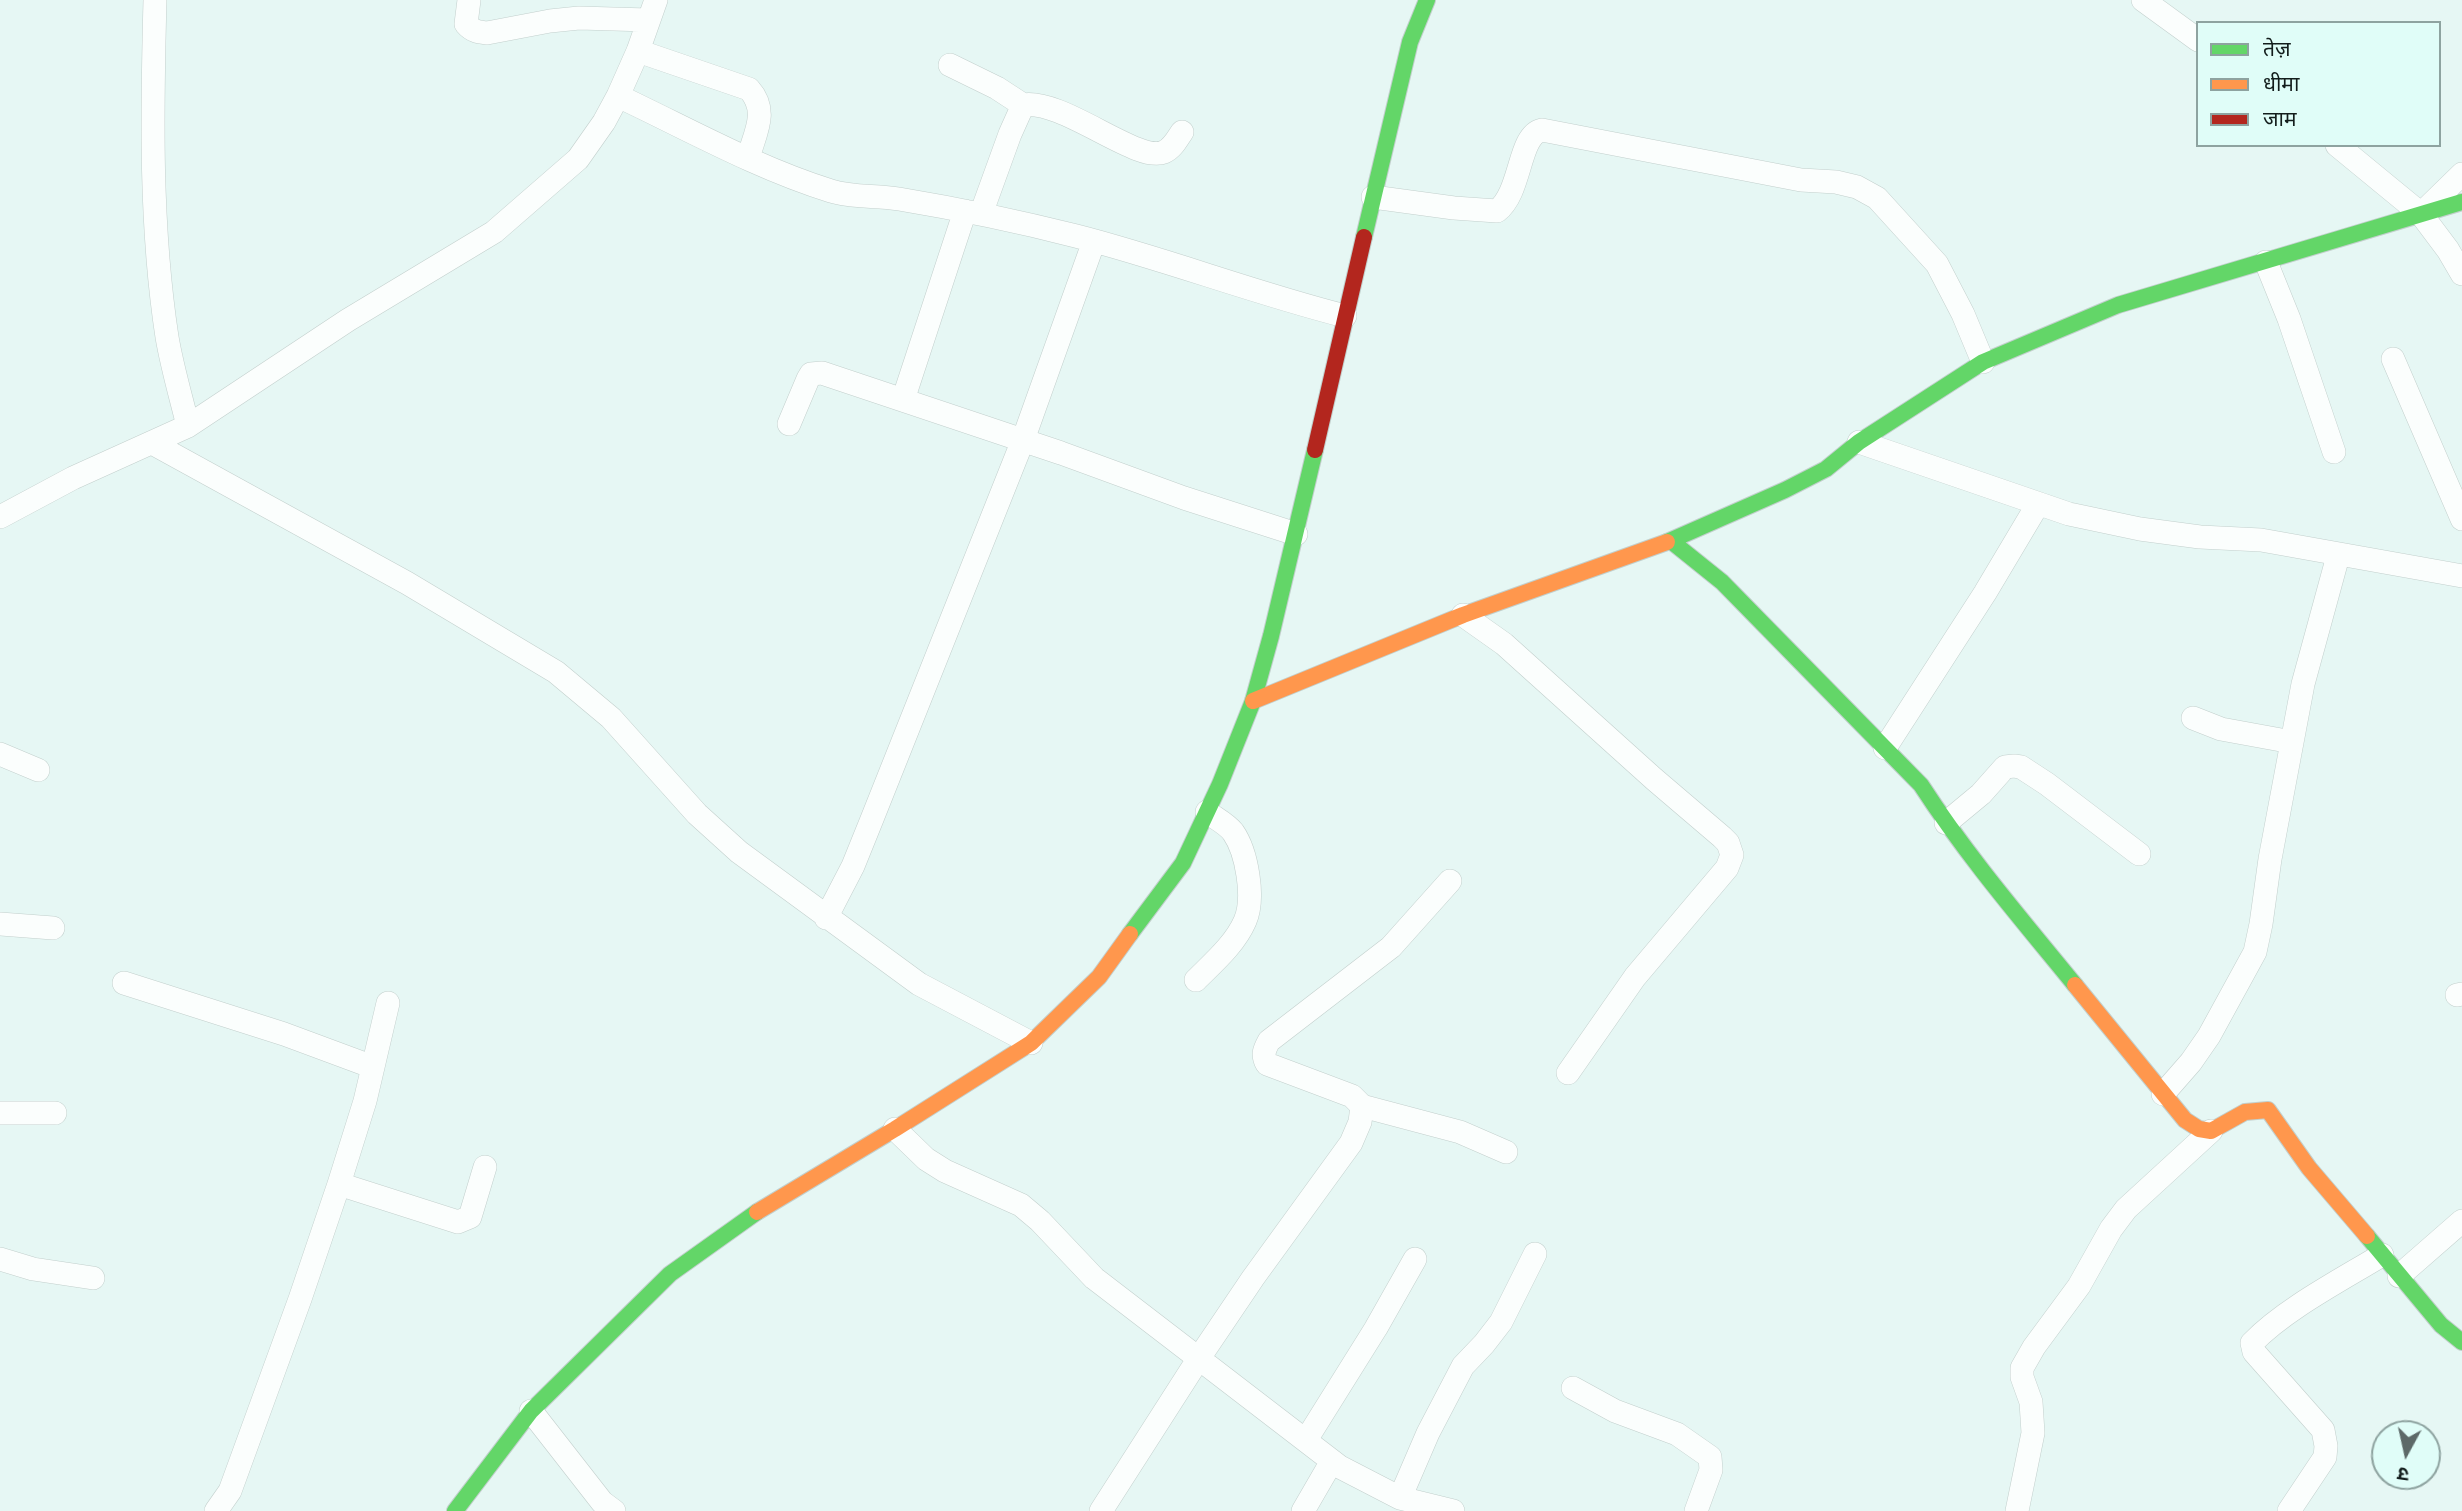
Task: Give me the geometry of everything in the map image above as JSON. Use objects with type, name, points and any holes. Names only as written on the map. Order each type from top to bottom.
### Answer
[{"type":"street","points":[[155,0],[151,127],[158,259],[168,339],[188,426]]},
{"type":"street","points":[[0,517],[73,478],[188,426],[348,320],[494,232],[578,159],[604,122],[618,96],[652,10],[550,21],[487,33],[470,29],[466,24],[469,0]]},
{"type":"street","points":[[455,1511],[531,1411],[670,1274],[760,1210],[1031,1043],[1099,977],[1176,874],[1207,812],[1253,701],[1296,534],[1410,42],[1427,0]]},
{"type":"street","points":[[2143,0],[2196,39]]},
{"type":"street","points":[[638,51],[749,89],[761,106],[748,158]]},
{"type":"street","points":[[950,65],[997,88],[1023,105],[1036,103],[1053,108],[1108,136],[1151,153],[1161,153],[1171,147],[1182,132]]},
{"type":"street","points":[[618,96],[748,158],[832,191],[852,195],[878,195],[973,212],[1094,241],[1297,304],[1345,316]]},
{"type":"street","points":[[903,400],[973,212],[1023,105]]},
{"type":"street","points":[[1373,197],[1497,211],[1510,197],[1528,140],[1534,132],[1542,130],[1801,180],[1836,182],[1857,187],[1877,198],[1937,264],[1963,314],[1983,362]]},
{"type":"street","points":[[2339,147],[2421,214],[2462,274]]},
{"type":"street","points":[[2421,214],[2462,174]]},
{"type":"street","points":[[1253,701],[1463,615],[1671,541],[1826,469],[1859,442],[1983,362],[2118,305],[2462,202]]},
{"type":"street","points":[[826,918],[853,866],[1023,440],[1094,241]]},
{"type":"street","points":[[2266,261],[2289,319],[2334,453]]},
{"type":"street","points":[[2393,359],[2462,519]]},
{"type":"street","points":[[789,424],[808,379],[816,373],[836,377],[1184,498],[1296,534]]},
{"type":"street","points":[[1859,442],[2069,514],[2140,529],[2200,537],[2261,540],[2338,556],[2462,576]]},
{"type":"street","points":[[152,443],[407,583],[555,673],[611,718],[697,814],[739,852],[919,985],[1031,1043]]},
{"type":"street","points":[[1885,748],[1985,593],[2038,504]]},
{"type":"street","points":[[1671,541],[1722,582],[1921,785],[1987,878],[2185,1120],[2199,1129],[2211,1131]]},
{"type":"street","points":[[2164,1094],[2209,1036],[2255,952],[2303,684],[2338,556]]},
{"type":"street","points":[[1463,615],[1504,643],[1654,779],[1689,807],[1728,843],[1732,855],[1727,868],[1634,977],[1569,1073]]},
{"type":"street","points":[[2193,718],[2221,729],[2292,742]]},
{"type":"street","points":[[0,754],[38,770]]},
{"type":"street","points":[[1946,823],[1981,794],[2005,767],[2021,767],[2048,784],[2139,854]]},
{"type":"street","points":[[1196,980],[1228,947],[1245,920],[1249,893],[1240,845],[1231,829],[1207,812]]},
{"type":"street","points":[[1451,881],[1391,947],[1269,1041],[1263,1057],[1266,1064],[1352,1096],[1362,1106],[1460,1132],[1506,1152]]},
{"type":"street","points":[[0,924],[52,928]]},
{"type":"street","points":[[124,983],[284,1034],[373,1067]]},
{"type":"street","points":[[216,1511],[230,1491],[339,1184],[365,1101],[388,1003]]},
{"type":"street","points":[[1101,1511],[1253,1278],[1351,1143],[1360,1122],[1362,1106]]},
{"type":"street","points":[[2017,1511],[2033,1433],[2031,1402],[2022,1368],[2034,1347],[2079,1286],[2111,1229],[2126,1209],[2211,1131],[2239,1114],[2258,1107],[2268,1110],[2309,1168],[2399,1276],[2441,1325],[2462,1342]]},
{"type":"street","points":[[0,1113],[55,1113]]},
{"type":"street","points":[[895,1129],[926,1158],[945,1171],[1021,1205],[1041,1221],[1094,1278],[1332,1461],[1400,1498],[1453,1511]]},
{"type":"street","points":[[339,1184],[458,1222],[470,1217],[485,1167]]},
{"type":"street","points":[[2399,1276],[2462,1221]]},
{"type":"street","points":[[1400,1498],[1428,1433],[1463,1366],[1484,1345],[1501,1322],[1535,1254]]},
{"type":"street","points":[[2289,1511],[2325,1457],[2323,1430],[2254,1352],[2252,1343],[2307,1302],[2382,1255]]},
{"type":"street","points":[[0,1259],[33,1269],[93,1278]]},
{"type":"street","points":[[1306,1440],[1376,1328],[1415,1259]]},
{"type":"street","points":[[1573,1388],[1615,1411],[1677,1434],[1710,1457],[1711,1470],[1696,1511]]},
{"type":"street","points":[[531,1411],[602,1502],[614,1511]]},
{"type":"street","points":[[1303,1511],[1332,1461]]},
{"type":"traffic: fast","points":[[1364,237],[1410,42],[1427,0]]},
{"type":"traffic: fast","points":[[1667,542],[1826,469],[1859,442],[1983,362],[2118,305],[2462,202]]},
{"type":"traffic: fast","points":[[1130,934],[1183,863],[1220,784],[1253,701],[1315,450]]},
{"type":"traffic: fast","points":[[1671,541],[1722,582],[1921,785],[1976,862],[2075,985]]},
{"type":"traffic: fast","points":[[455,1511],[531,1411],[670,1274],[757,1212]]},
{"type":"traffic: fast","points":[[2367,1236],[2441,1325],[2462,1342]]},
{"type":"traffic: slow","points":[[1253,701],[1463,615],[1667,542]]},
{"type":"traffic: slow","points":[[757,1212],[1031,1043],[1099,977],[1130,934]]},
{"type":"traffic: slow","points":[[2075,985],[2185,1120],[2199,1129],[2211,1131],[2245,1112],[2268,1110],[2309,1168],[2367,1236]]},
{"type":"traffic: jam","points":[[1315,450],[1364,237]]}]
